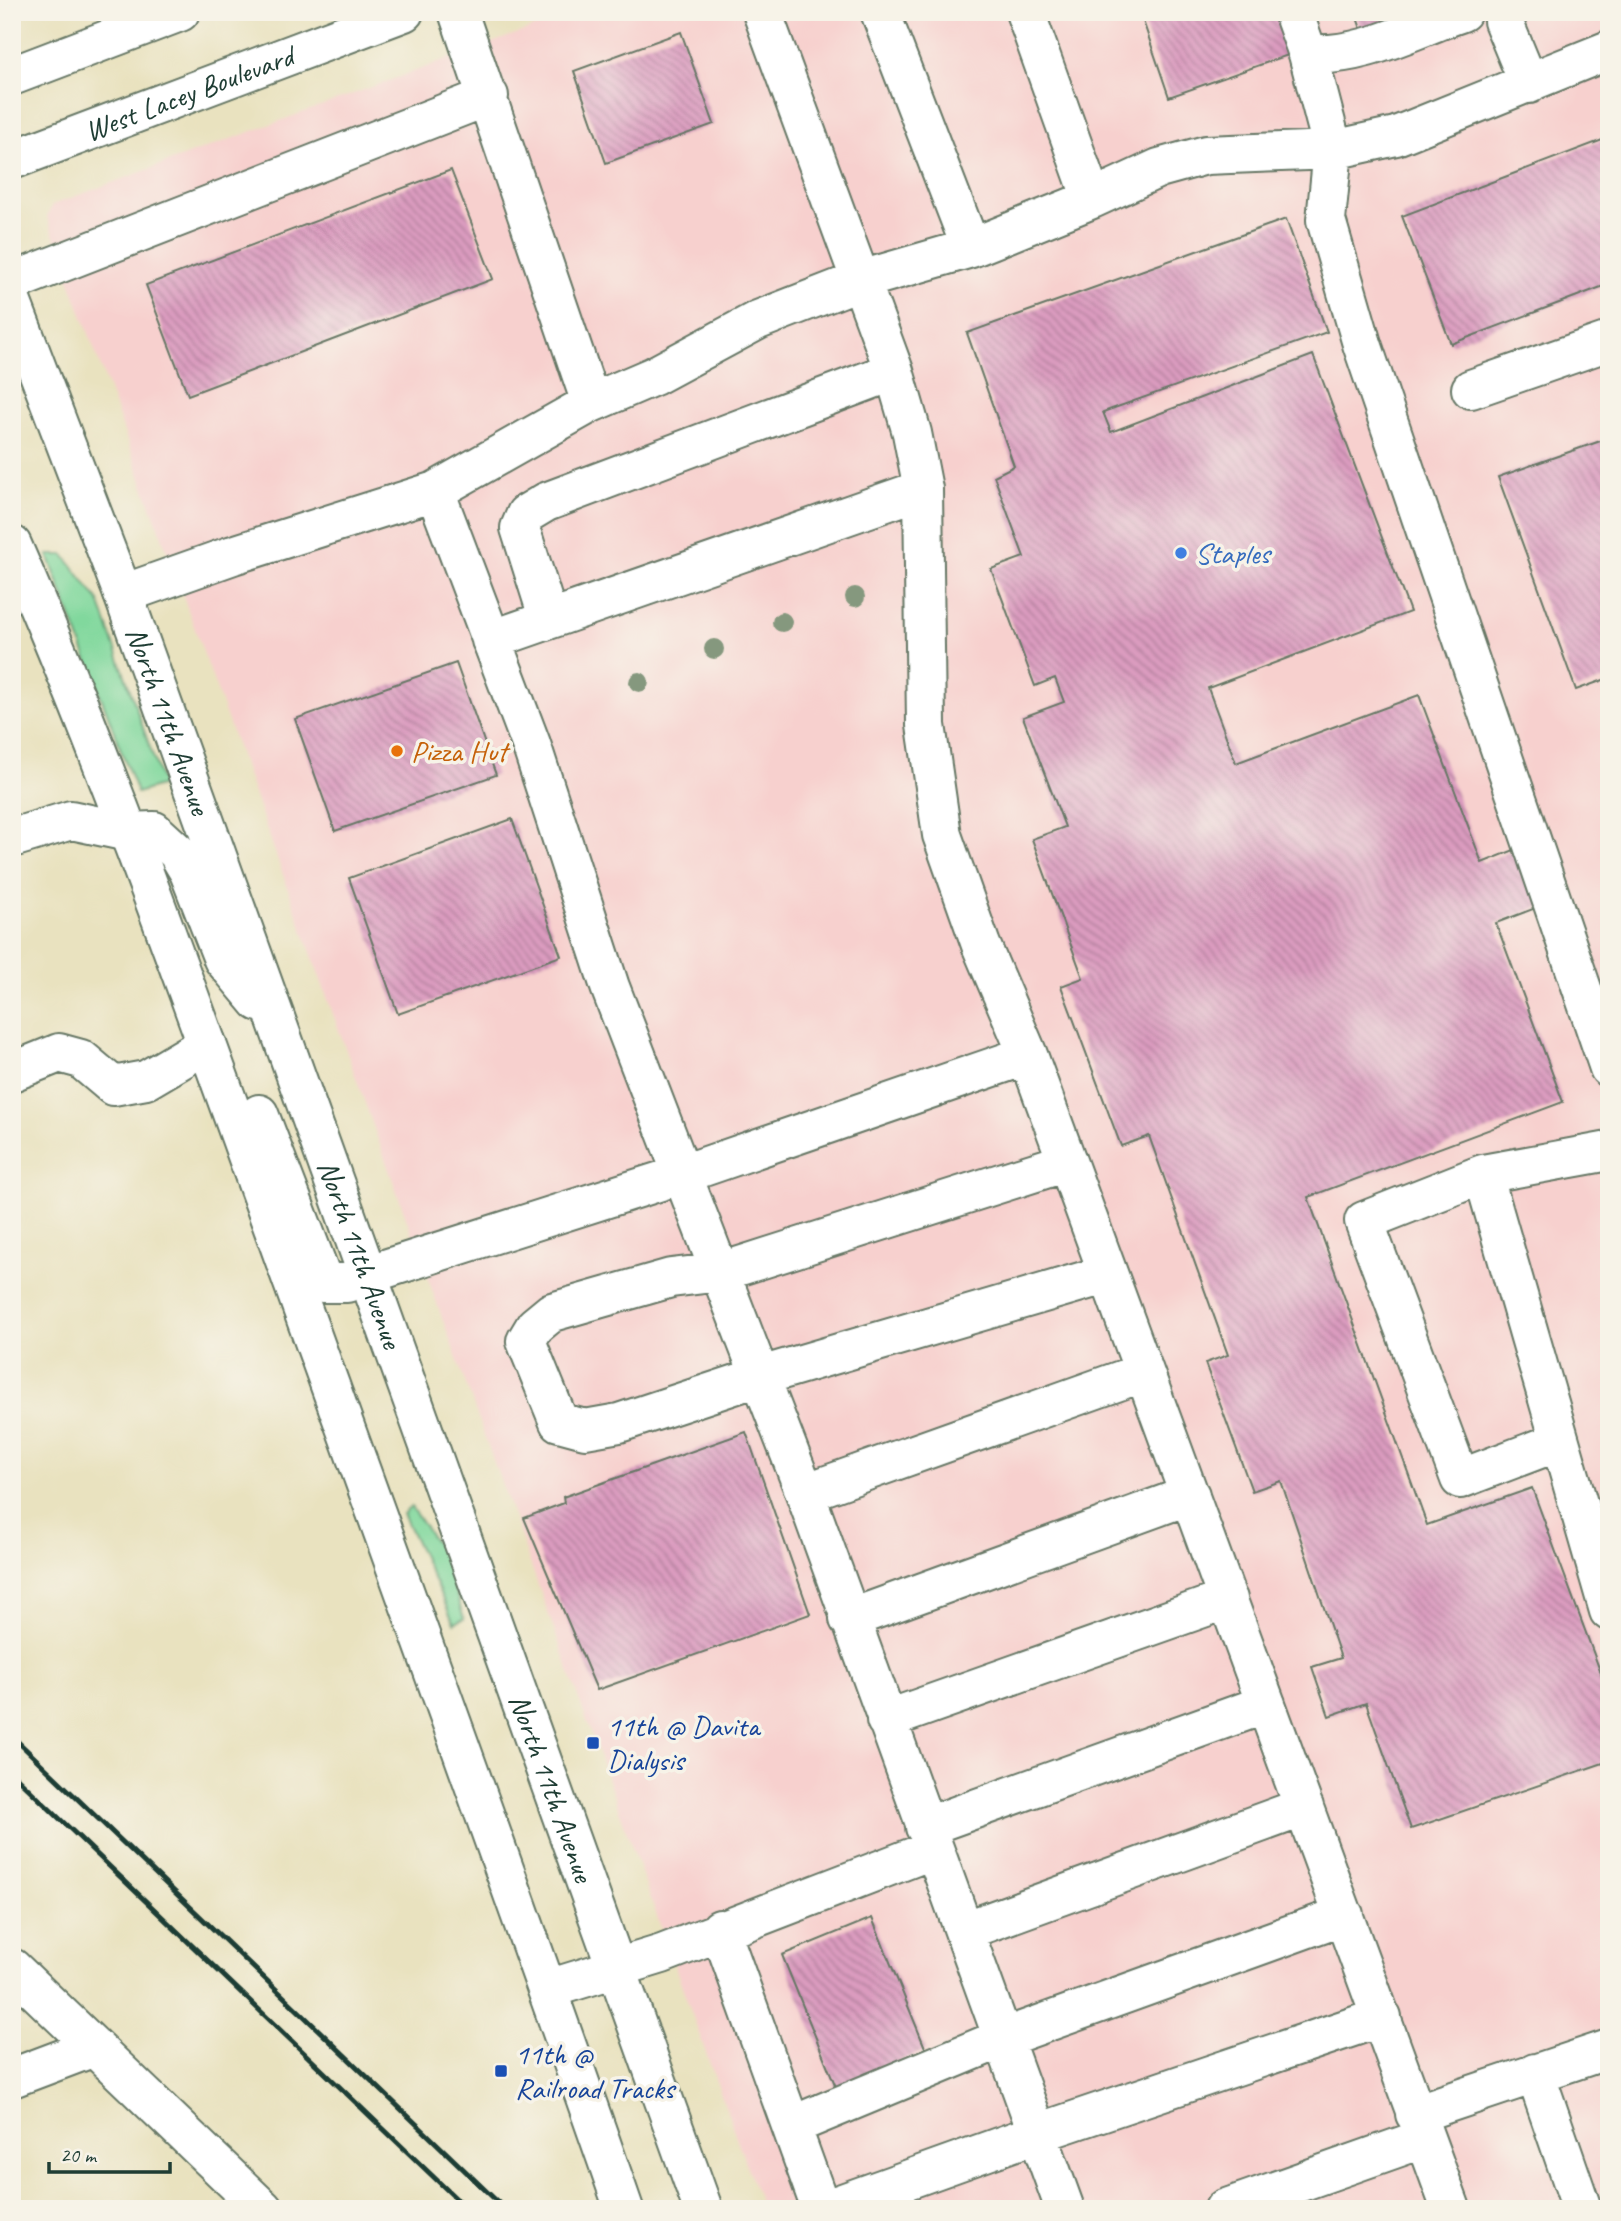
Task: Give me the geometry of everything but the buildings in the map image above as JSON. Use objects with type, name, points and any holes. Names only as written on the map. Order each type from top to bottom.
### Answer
[{"type":"main road","points":[[12,76],[180,12]]},
{"type":"main road","points":[[309,48],[356,12]]},
{"type":"main road","name":"West Lacey Boulevard","points":[[12,160],[404,12]]},
{"type":"main road","points":[[458,12],[489,96],[591,403]]},
{"type":"main road","points":[[762,12],[894,371],[912,433],[923,489],[926,725],[942,835],[981,945],[1028,1055],[1451,2209]]},
{"type":"main road","points":[[880,12],[971,248]]},
{"type":"main road","points":[[1025,12],[1092,199]]},
{"type":"main road","points":[[1293,12],[1308,54],[1333,150],[1326,220],[1362,344],[1609,1068]]},
{"type":"main road","points":[[1308,54],[1328,55],[1361,50],[1462,12]]},
{"type":"main road","points":[[1503,12],[1503,21],[1529,84]]},
{"type":"main road","points":[[123,594],[233,555],[435,491],[591,403],[654,376],[758,320],[861,280],[971,248],[1092,199],[1159,168],[1206,155],[1333,150],[1396,136],[1609,50]]},
{"type":"main road","points":[[12,282],[489,96]]},
{"type":"main road","name":"North 11th Avenue","points":[[12,303],[123,594],[366,1275],[618,1965],[703,2209]]},
{"type":"main road","points":[[1471,389],[1607,346]]},
{"type":"main road","points":[[548,617],[520,528],[526,514],[546,502],[894,371]]},
{"type":"main road","points":[[491,639],[923,489]]},
{"type":"main road","points":[[435,491],[531,744],[610,987],[805,1493],[1065,2209]]},
{"type":"main road","points":[[12,545],[128,832],[207,1044],[548,1989],[624,2209]]},
{"type":"main road","points":[[12,838],[71,820],[128,832],[154,831],[177,852],[189,872],[223,959],[274,1019]]},
{"type":"main road","points":[[207,1044],[241,1071],[324,1283],[347,1283],[684,1174],[1028,1055]]},
{"type":"main road","points":[[12,1072],[59,1052],[81,1059],[113,1086],[146,1080],[207,1044]]},
{"type":"main road","points":[[1560,1441],[1460,1479],[1364,1221],[1483,1174],[1609,1152]]},
{"type":"main road","points":[[1067,1162],[721,1272],[671,1278],[552,1312],[535,1326],[526,1341],[559,1422],[585,1429],[619,1423],[761,1376],[1108,1274]]},
{"type":"main road","points":[[1483,1174],[1609,1611]]},
{"type":"main road","points":[[805,1493],[1144,1372]]},
{"type":"main road","points":[[849,1619],[1190,1496]]},
{"type":"main road","points":[[886,1720],[1228,1599]]},
{"type":"main road","points":[[548,1989],[618,1965],[662,1954],[930,1838],[1266,1704]]},
{"type":"main road","points":[[964,1931],[1304,1807]]},
{"type":"main road","points":[[791,2126],[1003,2038],[1344,1915]]},
{"type":"main road","points":[[720,1929],[824,2209],[1038,2133],[1382,2017]]},
{"type":"main road","points":[[12,1968],[263,2209]]},
{"type":"main road","points":[[12,2078],[94,2047]]},
{"type":"main road","points":[[1224,2209],[1303,2196],[1420,2126],[1535,2073],[1609,2049]]},
{"type":"main road","points":[[1535,2073],[1582,2209]]},
{"type":"shaded area","points":[[576,12],[1609,12],[1609,2209],[762,2209],[47,217],[52,205]]},
{"type":"green space","points":[[48,555],[64,555],[99,601],[163,785],[137,793]]},
{"type":"green space","points":[[411,1507],[444,1555],[464,1619],[454,1623],[403,1514]]},
{"type":"railway","points":[[12,1736],[505,2209]]},
{"type":"railway","points":[[12,1773],[467,2209]]},
{"type":"place","name":"Staples","points":[[1181,553]]},
{"type":"place","name":"Pizza Hut","points":[[397,751]]},
{"type":"place","name":"11th @ Davita Dialysis","points":[[593,1743]]},
{"type":"place","name":"11th @ Railroad Tracks","points":[[501,2071]]}]
